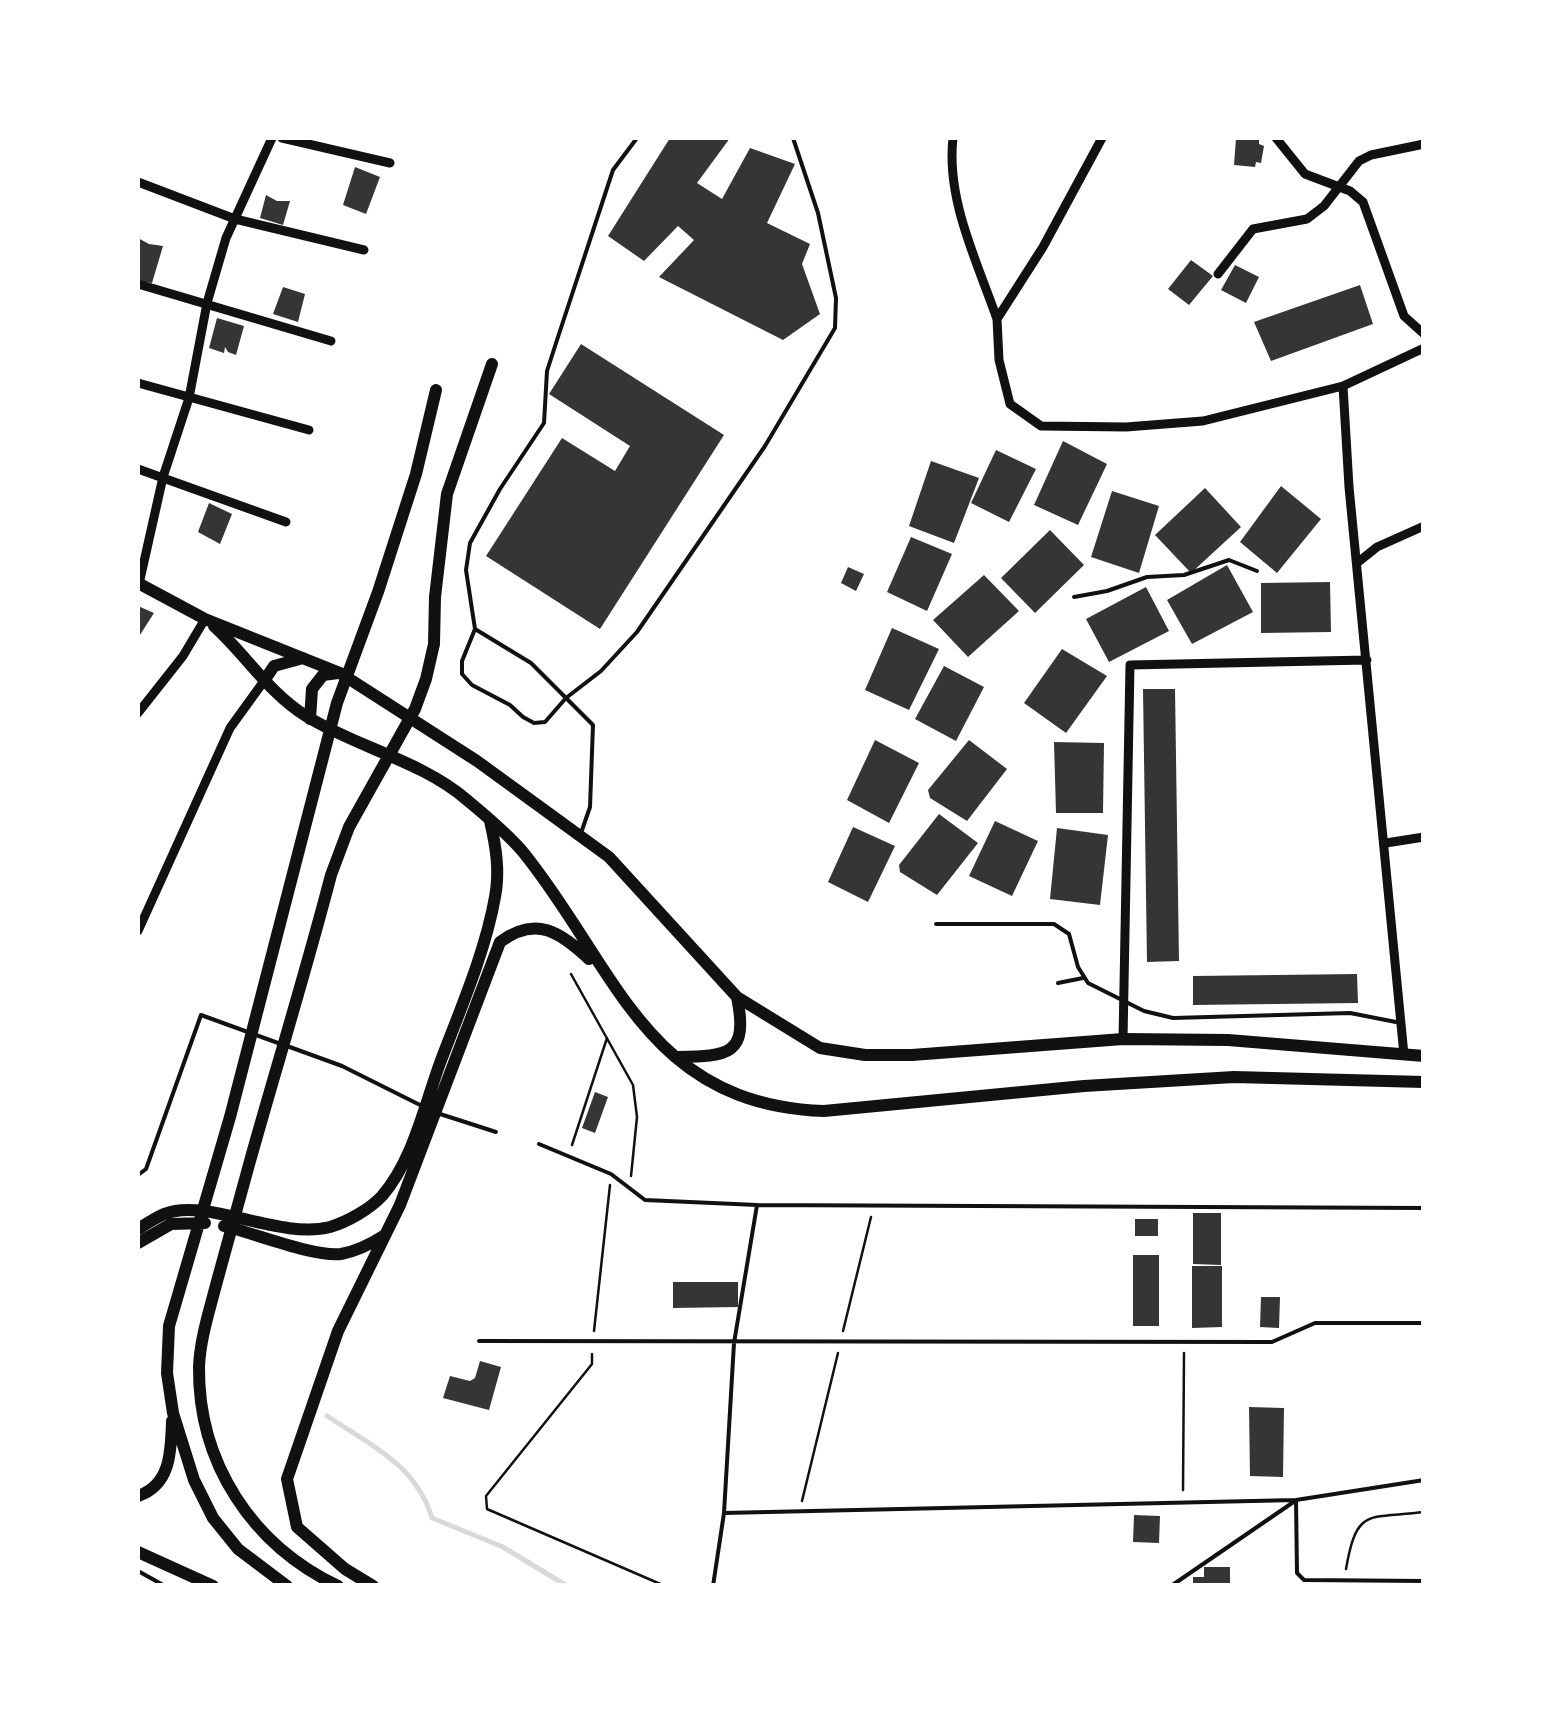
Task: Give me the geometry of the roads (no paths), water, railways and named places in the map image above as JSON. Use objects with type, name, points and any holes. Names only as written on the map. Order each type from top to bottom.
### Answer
[{"type":"main road","points":[[338,1586],[274,1544],[244,1512],[214,1456],[202,1409],[199,1366],[203,1335],[226,1248],[331,874],[349,827],[415,709],[426,679],[434,644],[447,494],[492,364]]},
{"type":"main road","points":[[286,1586],[238,1549],[213,1518],[194,1480],[173,1413],[166,1373],[169,1326],[240,1080],[337,703],[416,474],[436,390]]},
{"type":"main road","points":[[138,583],[205,619],[340,673],[477,761],[609,857],[737,997],[820,1048],[843,1053],[912,1055],[1123,1040],[1228,1040],[1424,1056]]},
{"type":"main road","points":[[205,619],[243,652],[277,697],[310,718],[458,792],[489,819],[521,850],[640,1024],[674,1057],[727,1090],[790,1110],[824,1111],[1084,1086],[1218,1078],[1424,1082]]},
{"type":"main road","points":[[264,681],[274,666],[306,658]]},
{"type":"main road","points":[[310,718],[312,688],[323,676],[340,673]]},
{"type":"main road","points":[[374,1586],[345,1568],[297,1527],[287,1479],[338,1331],[385,1236],[471,980],[495,898],[498,865],[489,819]]},
{"type":"main road","points":[[138,1229],[167,1212],[194,1212],[299,1231],[332,1227],[368,1208],[395,1177],[430,1110],[500,942],[517,929],[550,930],[574,945],[603,972]]},
{"type":"main road","points":[[674,1057],[707,1056],[736,1045],[742,1032],[737,997]]},
{"type":"main road","points":[[138,1243],[171,1224],[211,1222],[301,1248],[338,1254],[364,1248],[385,1236]]},
{"type":"main road","points":[[138,1496],[158,1484],[166,1470],[173,1413]]},
{"type":"main road","points":[[138,1552],[213,1586]]},
{"type":"street","points":[[138,583],[164,476],[189,398],[207,302],[235,219],[272,138]]},
{"type":"street","points":[[282,138],[390,163]]},
{"type":"street","points":[[953,138],[950,161],[959,212],[997,319],[998,360],[1010,404],[1041,426],[1203,422],[1343,386],[1424,348]]},
{"type":"street","points":[[997,319],[1043,247],[1102,138]]},
{"type":"street","points":[[1276,138],[1305,174],[1363,202],[1404,316],[1424,334]]},
{"type":"street","points":[[1218,274],[1253,229],[1306,218],[1324,206],[1348,171],[1371,155],[1424,144]]},
{"type":"street","points":[[138,182],[235,219],[364,250]]},
{"type":"street","points":[[138,284],[331,340]]},
{"type":"street","points":[[138,383],[309,430]]},
{"type":"street","points":[[1343,386],[1404,1055]]},
{"type":"street","points":[[138,469],[286,522]]},
{"type":"street","points":[[1357,563],[1377,547],[1424,526]]},
{"type":"street","points":[[138,713],[183,656],[205,619]]},
{"type":"street","points":[[1123,1040],[1130,665],[1367,660]]},
{"type":"street","points":[[138,931],[230,728],[264,681]]},
{"type":"street","points":[[1386,843],[1424,837]]},
{"type":"lane","points":[[637,138],[613,170],[557,340],[547,372],[544,422],[470,544],[466,570],[474,630],[462,661],[462,674],[472,685],[534,723],[546,722],[566,698],[601,671],[637,632],[764,446],[835,328],[836,298],[818,213],[793,138]]},
{"type":"lane","points":[[1074,597],[1147,577],[1184,575],[1229,560],[1257,571]]},
{"type":"lane","points":[[474,630],[531,662],[592,725],[590,807],[580,837]]},
{"type":"lane","points":[[936,924],[1054,924],[1069,934],[1088,984],[1144,1011],[1173,1018],[1350,1013],[1401,1023]]},
{"type":"lane","points":[[1058,983],[1083,978]]},
{"type":"lane","points":[[138,1174],[146,1169],[201,1015],[342,1066],[430,1110],[496,1132]]},
{"type":"lane","points":[[539,1144],[611,1174],[645,1200],[756,1205],[1424,1208]]},
{"type":"lane","points":[[713,1586],[724,1513],[734,1343],[756,1205]]},
{"type":"lane","points":[[479,1340],[1272,1342],[1315,1323],[1424,1322]]},
{"type":"lane","points":[[724,1513],[1296,1500],[1424,1480]]},
{"type":"lane","points":[[1296,1500],[1297,1573],[1304,1580],[1424,1581]]},
{"type":"lane","points":[[1171,1586],[1296,1500]]},
{"type":"lane","points":[[138,1571],[164,1586]]},
{"type":"waterway","points":[[327,1416],[403,1470],[425,1500],[432,1518],[503,1547],[567,1586]]}]
